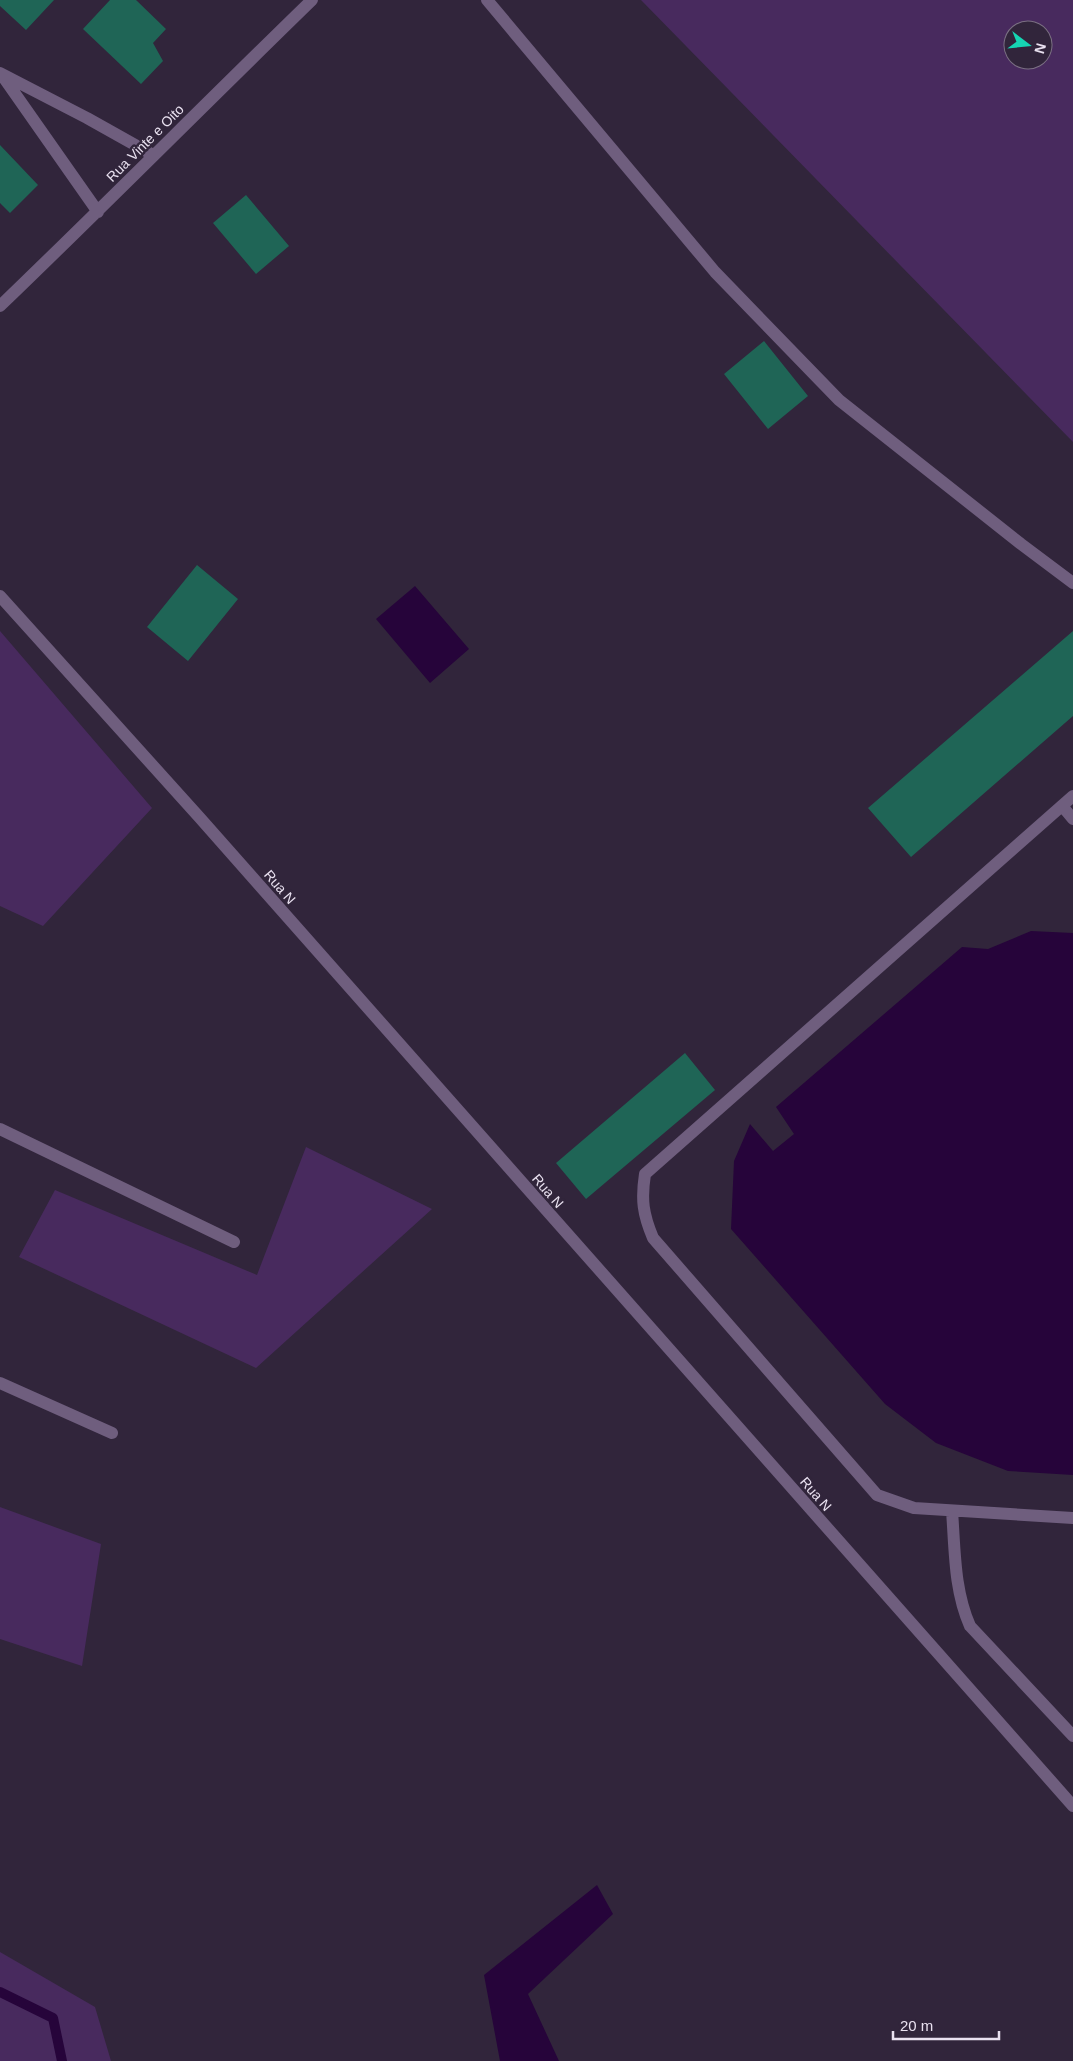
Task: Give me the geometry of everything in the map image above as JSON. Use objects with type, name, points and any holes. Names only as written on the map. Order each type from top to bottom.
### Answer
[{"type":"street","name":"Rua Vinte e Oito","points":[[0,306],[98,212],[153,155],[312,0]]},
{"type":"street","points":[[487,0],[715,272],[839,400],[1020,544],[1073,583]]},
{"type":"street","points":[[1,75],[88,118],[153,155]]},
{"type":"street","points":[[1,75],[98,212]]},
{"type":"street","name":"Rua N","points":[[0,596],[200,818],[1073,1806]]},
{"type":"street","points":[[1073,796],[645,1174],[642,1192],[643,1214],[653,1238],[877,1495],[914,1508],[1073,1518]]},
{"type":"street","points":[[1062,807],[1073,819]]},
{"type":"street","points":[[0,1129],[234,1242]]},
{"type":"street","points":[[0,1383],[112,1433]]},
{"type":"street","points":[[952,1511],[958,1589],[962,1608],[970,1626],[1073,1736]]},
{"type":"shaded area","points":[[641,0],[1073,0],[1073,442]]},
{"type":"shaded area","points":[[415,586],[469,649],[430,683],[376,619]]},
{"type":"shaded area","points":[[0,631],[152,808],[43,926],[0,906]]},
{"type":"shaded area","points":[[1031,931],[1073,933],[1073,1475],[1008,1471],[936,1443],[885,1404],[731,1229],[734,1161],[750,1124],[773,1151],[794,1134],[776,1107],[962,947],[988,949]]},
{"type":"shaded area","points":[[306,1147],[432,1209],[256,1368],[19,1257],[55,1190],[257,1275]]},
{"type":"shaded area","points":[[0,1507],[101,1544],[82,1666],[0,1639]]},
{"type":"shaded area","points":[[597,1885],[613,1914],[528,1994],[559,2061],[500,2061],[484,1975]]},
{"type":"shaded area","points":[[0,1952],[95,2007],[111,2061],[0,2061]]},
{"type":"building","points":[[0,0],[54,0],[26,30],[0,6]]},
{"type":"building","points":[[110,0],[136,0],[166,29],[153,43],[163,61],[141,84],[83,29]]},
{"type":"building","points":[[0,145],[38,185],[10,213],[0,203]]},
{"type":"building","points":[[246,195],[289,246],[256,274],[213,223]]},
{"type":"building","points":[[764,341],[808,396],[768,429],[724,374]]},
{"type":"building","points":[[197,565],[238,599],[188,661],[147,627]]},
{"type":"building","points":[[1073,631],[1073,716],[911,857],[868,808]]},
{"type":"building","points":[[685,1053],[715,1090],[586,1199],[556,1163]]},
{"type":"waterway","points":[[0,1992],[53,2018],[62,2061]]}]
